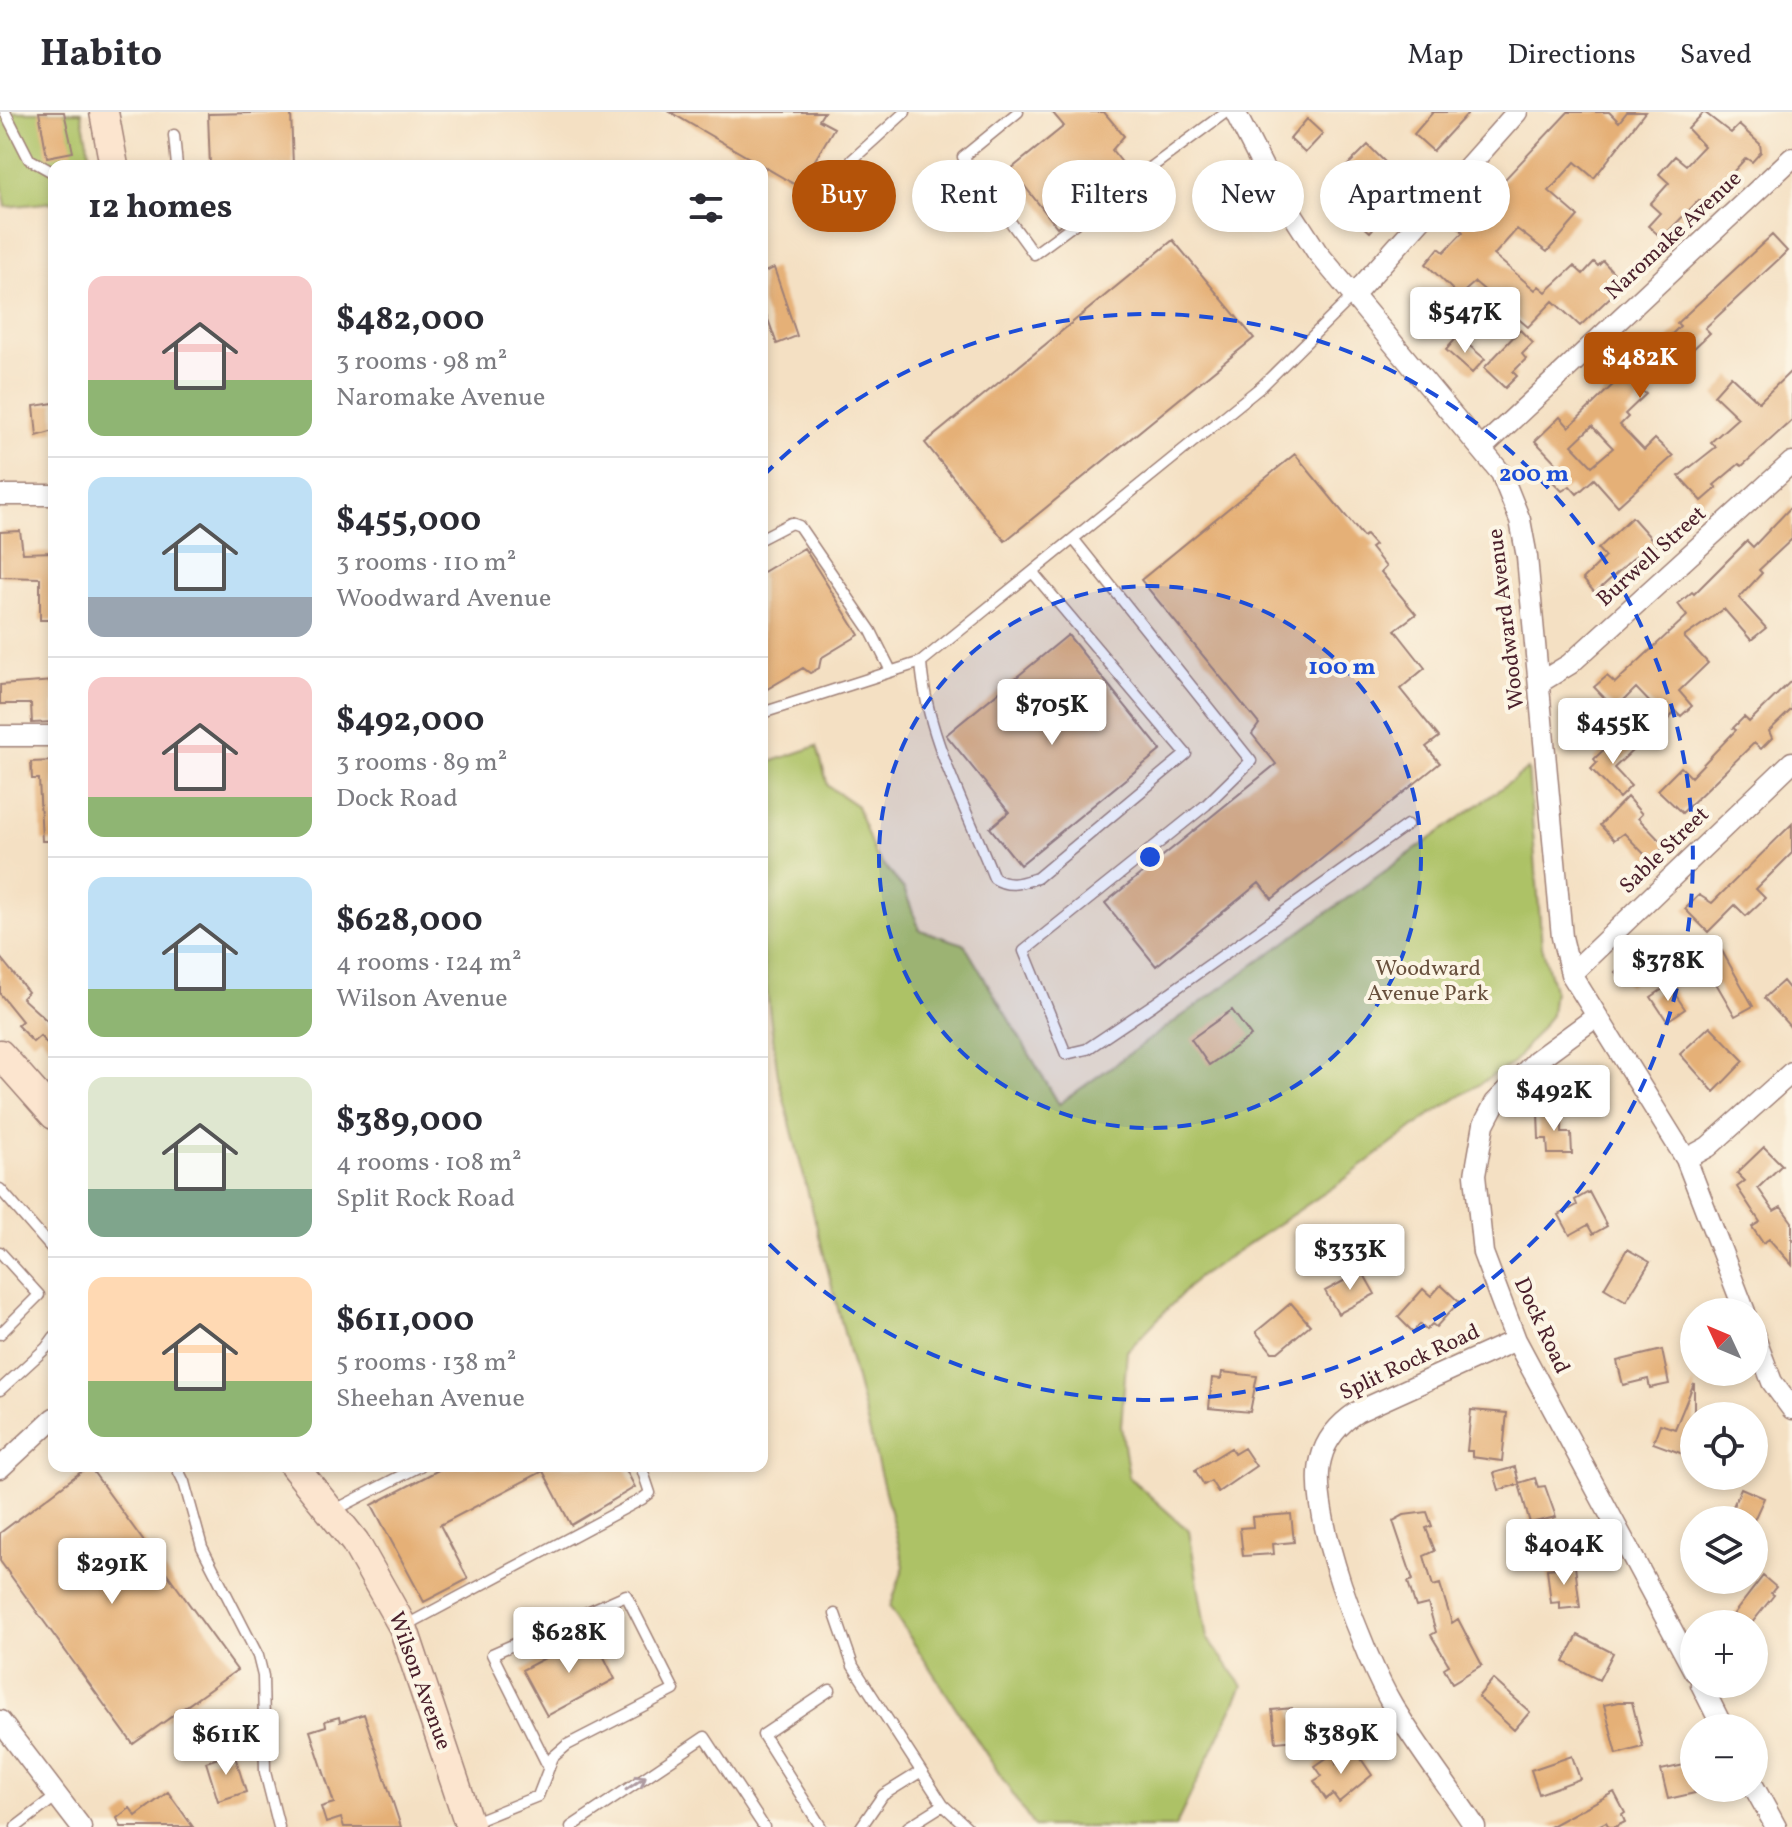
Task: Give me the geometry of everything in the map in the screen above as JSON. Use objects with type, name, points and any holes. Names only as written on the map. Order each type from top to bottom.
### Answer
[{"type":"main road","points":[[104,112],[109,160]]},
{"type":"main road","points":[[0,1054],[48,1108]]},
{"type":"main road","name":"Wilson Avenue","points":[[299,1472],[368,1562],[403,1627],[470,1825]]},
{"type":"street","points":[[1353,296],[1517,112]]},
{"type":"street","name":"Woodward Avenue","points":[[1238,114],[1266,173],[1303,231],[1353,296],[1483,447],[1501,473],[1520,520],[1539,683],[1562,937],[1571,974],[1686,1159],[1740,1298]]},
{"type":"street","name":"Naromake Avenue","points":[[1483,447],[1792,158]]},
{"type":"street","name":"Burwell Street","points":[[1539,683],[1570,664],[1792,462]]},
{"type":"street","points":[[0,495],[48,495]]},
{"type":"street","points":[[0,736],[48,736]]},
{"type":"street","name":"Sable Street","points":[[1571,974],[1792,762]]},
{"type":"street","name":"Dock Road","points":[[1597,1016],[1537,1060],[1495,1103],[1478,1141],[1475,1175],[1483,1253],[1516,1340],[1680,1645]]},
{"type":"street","points":[[1686,1159],[1708,1147],[1792,1072]]},
{"type":"street","name":"Split Rock Road","points":[[1475,1827],[1394,1708],[1367,1658],[1336,1568],[1318,1478],[1321,1457],[1331,1435],[1349,1417],[1516,1340]]},
{"type":"street","points":[[1768,1372],[1792,1409]]},
{"type":"street","points":[[0,1468],[48,1424]]},
{"type":"street","points":[[0,1721],[81,1827]]},
{"type":"street","points":[[1762,1802],[1776,1827]]},
{"type":"lane","points":[[5,112],[29,159],[48,170]]},
{"type":"lane","points":[[852,160],[905,112]]},
{"type":"lane","points":[[1018,112],[963,157],[1034,254],[1238,114]]},
{"type":"lane","points":[[174,135],[176,160]]},
{"type":"lane","points":[[768,711],[921,662],[1075,541],[1262,386],[1353,296]]},
{"type":"lane","points":[[768,535],[791,523],[799,526],[871,631],[891,671]]},
{"type":"lane","points":[[1075,541],[1251,761],[1206,805],[1024,951],[1066,1054],[1087,1049],[1407,825]]},
{"type":"lane","points":[[921,662],[923,695],[933,725],[994,878],[1003,884],[1015,885],[1037,878],[1186,754],[1034,574]]},
{"type":"lane","points":[[0,1189],[48,1244]]},
{"type":"lane","points":[[0,1252],[39,1295],[0,1334]]},
{"type":"lane","points":[[0,1390],[48,1345]]},
{"type":"lane","points":[[179,1472],[202,1547],[258,1656],[263,1676],[265,1772],[279,1827]]},
{"type":"lane","points":[[332,1512],[409,1472]]},
{"type":"lane","points":[[403,1627],[642,1499],[650,1493],[644,1472]]},
{"type":"lane","points":[[470,1825],[538,1796],[548,1766],[567,1745],[674,1690],[626,1595],[492,1654],[548,1766]]},
{"type":"lane","points":[[835,1614],[853,1666],[943,1805],[967,1827]]},
{"type":"lane","points":[[821,1827],[763,1735],[830,1690]]},
{"type":"lane","points":[[571,1827],[705,1737],[764,1827]]},
{"type":"lane","points":[[861,1827],[883,1795],[920,1772]]},
{"type":"lane","points":[[16,1827],[58,1795]]},
{"type":"lane","points":[[908,1827],[943,1805]]},
{"type":"green space","points":[[0,112],[81,112],[91,160],[48,160],[48,203],[6,207],[0,175]]},
{"type":"green space","name":"Woodward Avenue Park","points":[[817,746],[828,786],[857,806],[875,855],[904,889],[920,930],[964,944],[1059,1104],[1528,769],[1542,946],[1554,989],[1551,1015],[1513,1063],[1430,1115],[1341,1182],[1196,1279],[1127,1351],[1121,1426],[1129,1477],[1189,1531],[1207,1638],[1243,1686],[1175,1827],[1034,1827],[890,1607],[904,1566],[778,1076],[768,1000],[768,763]]},
{"type":"building","points":[[39,112],[64,112],[73,152],[47,157]]},
{"type":"building","points":[[291,112],[293,160],[210,160],[208,114]]},
{"type":"building","points":[[670,112],[824,112],[819,120],[834,128],[815,160],[792,160],[792,183],[768,169],[768,160],[753,160]]},
{"type":"building","points":[[1052,112],[1104,112],[1124,136],[1112,150],[1120,160],[1042,160],[1042,208],[1026,188],[1026,160],[1022,160],[1064,126]]},
{"type":"building","points":[[1433,112],[1469,112],[1433,151],[1414,134]]},
{"type":"building","points":[[1568,112],[1609,112],[1619,122],[1627,112],[1645,112],[1594,178],[1575,162],[1549,191],[1578,216],[1547,252],[1517,229],[1494,255],[1535,290],[1539,286],[1546,292],[1574,266],[1583,274],[1594,262],[1598,266],[1603,261],[1624,284],[1580,326],[1553,301],[1528,327],[1475,282],[1459,296],[1426,264],[1439,248],[1444,252],[1463,232],[1510,232],[1510,174]]},
{"type":"building","points":[[1704,112],[1731,133],[1739,125],[1760,144],[1761,152],[1752,162],[1746,158],[1705,202],[1699,200],[1662,238],[1648,226],[1660,213],[1650,204],[1669,183],[1659,174],[1675,156],[1686,165],[1704,146],[1688,129]]},
{"type":"building","points":[[1307,119],[1323,134],[1305,153],[1290,139]]},
{"type":"building","points":[[1368,145],[1383,160],[1353,160]]},
{"type":"building","points":[[1772,235],[1787,251],[1705,328],[1710,333],[1671,370],[1667,366],[1641,390],[1646,394],[1625,414],[1628,417],[1620,425],[1644,450],[1655,439],[1673,456],[1618,506],[1594,479],[1577,494],[1570,486],[1562,491],[1550,479],[1560,467],[1535,441],[1560,417],[1569,427],[1645,354],[1651,361],[1671,341],[1668,338],[1680,326],[1677,323]],"holes":[[[1592,426],[1613,448],[1592,466],[1572,445]]]},
{"type":"building","points":[[1173,240],[1254,338],[1005,541],[925,443]]},
{"type":"building","points":[[774,268],[797,336],[777,344],[768,319],[768,270]]},
{"type":"building","points":[[1520,330],[1533,343],[1522,354],[1526,359],[1513,372],[1517,376],[1505,388],[1484,368]]},
{"type":"building","points":[[1458,336],[1485,359],[1472,373],[1446,350]]},
{"type":"building","points":[[1792,370],[1792,420],[1742,466],[1739,464],[1714,485],[1717,488],[1702,501],[1679,476],[1716,447],[1711,442],[1738,418],[1714,395],[1731,376],[1759,402]]},
{"type":"building","points":[[48,404],[48,433],[37,436],[34,406]]},
{"type":"building","points":[[1295,454],[1363,537],[1366,535],[1375,545],[1371,548],[1386,567],[1381,572],[1416,614],[1395,630],[1425,668],[1400,689],[1439,737],[1426,747],[1440,763],[1272,899],[1259,883],[1156,966],[1105,903],[1276,764],[1252,734],[1259,724],[1141,580]]},
{"type":"building","points":[[1792,506],[1792,539],[1759,570],[1762,573],[1739,598],[1766,628],[1751,640],[1724,609],[1684,637],[1708,663],[1679,691],[1692,706],[1681,716],[1676,711],[1651,737],[1642,726],[1657,710],[1636,688],[1615,709],[1594,687],[1607,676],[1615,683],[1687,616],[1678,604],[1692,592],[1694,594],[1747,541],[1753,547]]},
{"type":"building","points":[[1632,517],[1657,545],[1641,559],[1637,555],[1595,593],[1583,579],[1605,557],[1598,549]]},
{"type":"building","points":[[20,531],[23,553],[48,552],[48,620],[40,620],[40,578],[0,577],[0,532]]},
{"type":"building","points":[[804,548],[859,635],[821,658],[819,668],[810,673],[803,668],[768,688],[768,569]]},
{"type":"building","points":[[1068,635],[1161,750],[1020,865],[990,828],[1009,812],[946,735]]},
{"type":"building","points":[[1792,680],[1792,709],[1769,731],[1772,738],[1761,749],[1754,743],[1682,813],[1658,790],[1681,767],[1691,777],[1736,730],[1733,728],[1744,717],[1749,722]]},
{"type":"building","points":[[48,681],[48,722],[32,723],[31,704],[0,704],[0,685]]},
{"type":"building","points":[[1618,736],[1632,751],[1614,768],[1631,786],[1619,798],[1591,769],[1597,763],[1594,759]]},
{"type":"building","points":[[48,761],[48,841],[42,841],[39,779],[32,779],[31,762]]},
{"type":"building","points":[[1627,797],[1642,814],[1638,818],[1665,846],[1650,860],[1624,833],[1614,840],[1600,825]]},
{"type":"building","points":[[1792,824],[1792,853],[1756,889],[1765,898],[1746,916],[1735,905],[1708,932],[1685,909],[1699,895],[1712,903]]},
{"type":"building","points":[[1645,943],[1659,957],[1629,986],[1615,972]]},
{"type":"building","points":[[1722,951],[1753,1006],[1735,1016],[1703,961]]},
{"type":"building","points":[[0,957],[28,992],[22,998],[48,1022],[48,1045],[40,1036],[33,1042],[17,1025],[22,1021],[0,994]]},
{"type":"building","points":[[1783,981],[1792,992],[1792,1029],[1764,998]]},
{"type":"building","points":[[1669,985],[1685,1009],[1667,1021],[1651,997]]},
{"type":"building","points":[[1232,1010],[1251,1036],[1209,1065],[1191,1039]]},
{"type":"building","points":[[1710,1026],[1744,1061],[1714,1092],[1680,1054]]},
{"type":"building","points":[[1538,1112],[1562,1112],[1562,1133],[1571,1133],[1572,1154],[1548,1154],[1547,1139],[1539,1139]]},
{"type":"building","points":[[1764,1147],[1782,1165],[1758,1188],[1774,1211],[1781,1207],[1792,1222],[1792,1265],[1769,1239],[1763,1243],[1752,1227],[1760,1222],[1737,1187],[1745,1181],[1737,1173]]},
{"type":"building","points":[[1589,1192],[1607,1226],[1593,1234],[1588,1225],[1570,1235],[1559,1215],[1577,1205],[1575,1200]]},
{"type":"building","points":[[1627,1249],[1650,1262],[1626,1301],[1604,1288]]},
{"type":"building","points":[[1362,1271],[1375,1294],[1338,1314],[1325,1291]]},
{"type":"building","points":[[1441,1285],[1459,1302],[1436,1327],[1432,1324],[1426,1330],[1420,1324],[1413,1332],[1398,1317],[1423,1289],[1431,1296]]},
{"type":"building","points":[[1291,1303],[1310,1325],[1278,1352],[1272,1352],[1256,1332]]},
{"type":"building","points":[[1662,1350],[1669,1384],[1650,1388],[1648,1379],[1623,1385],[1617,1361]]},
{"type":"building","points":[[1222,1372],[1257,1376],[1250,1412],[1209,1408],[1212,1378],[1221,1379]]},
{"type":"building","points":[[1693,1386],[1694,1386],[1694,1402],[1686,1402]]},
{"type":"building","points":[[1471,1410],[1507,1413],[1502,1461],[1472,1457],[1472,1451],[1467,1451]]},
{"type":"building","points":[[1680,1417],[1680,1453],[1653,1443],[1660,1424],[1675,1429]]},
{"type":"building","points":[[1231,1448],[1234,1454],[1244,1448],[1256,1466],[1218,1492],[1211,1481],[1204,1485],[1195,1470]]},
{"type":"building","points":[[1515,1467],[1519,1483],[1535,1478],[1538,1487],[1545,1486],[1556,1517],[1530,1523],[1519,1484],[1499,1490],[1494,1473]]},
{"type":"building","points":[[81,1472],[93,1472],[237,1670],[133,1744],[0,1561],[0,1533]]},
{"type":"building","points":[[435,1472],[541,1472],[440,1525],[468,1579],[424,1602],[372,1505]]},
{"type":"building","points":[[544,1472],[627,1472],[635,1487],[571,1525]]},
{"type":"building","points":[[1740,1490],[1764,1498],[1760,1506],[1733,1506]]},
{"type":"building","points":[[1427,1512],[1432,1526],[1426,1528],[1435,1551],[1424,1556],[1433,1586],[1440,1584],[1452,1623],[1458,1619],[1482,1665],[1452,1683],[1444,1668],[1449,1665],[1431,1635],[1436,1632],[1428,1604],[1416,1607],[1408,1582],[1413,1580],[1393,1521],[1404,1515]]},
{"type":"building","points":[[1291,1514],[1294,1542],[1273,1544],[1274,1554],[1243,1556],[1240,1528],[1253,1527],[1252,1517]]},
{"type":"building","points":[[1575,1566],[1580,1607],[1560,1609],[1560,1602],[1551,1603],[1547,1569]]},
{"type":"building","points":[[1768,1580],[1776,1587],[1771,1593],[1774,1595],[1762,1610],[1737,1610],[1749,1594],[1768,1594]]},
{"type":"building","points":[[1578,1635],[1613,1653],[1599,1680],[1564,1662]]},
{"type":"building","points":[[594,1637],[615,1679],[547,1716],[522,1670],[581,1639],[583,1643]]},
{"type":"building","points":[[1493,1679],[1530,1712],[1514,1730],[1478,1697]]},
{"type":"building","points":[[1632,1702],[1643,1747],[1617,1754],[1604,1705]]},
{"type":"building","points":[[1292,1708],[1293,1719],[1330,1714],[1332,1737],[1276,1742],[1272,1710]]},
{"type":"building","points":[[364,1714],[401,1827],[344,1827],[341,1818],[326,1823],[321,1807],[334,1803],[310,1731],[326,1726],[325,1721],[339,1717],[340,1722]]},
{"type":"building","points":[[1355,1750],[1372,1775],[1339,1802],[1333,1794],[1326,1799],[1314,1781],[1322,1776],[1315,1766],[1334,1753],[1336,1764]]},
{"type":"building","points":[[234,1753],[246,1792],[218,1801],[206,1762]]},
{"type":"building","points":[[1572,1756],[1580,1779],[1539,1794],[1531,1770]]},
{"type":"building","points":[[1680,1766],[1680,1796],[1668,1799],[1661,1770]]},
{"type":"building","points":[[168,1792],[193,1827],[121,1827],[117,1818],[130,1808],[136,1816]]},
{"type":"building","points":[[1614,1792],[1625,1813],[1622,1815],[1625,1822],[1615,1827],[1609,1827],[1606,1822],[1596,1827],[1549,1827]]}]
